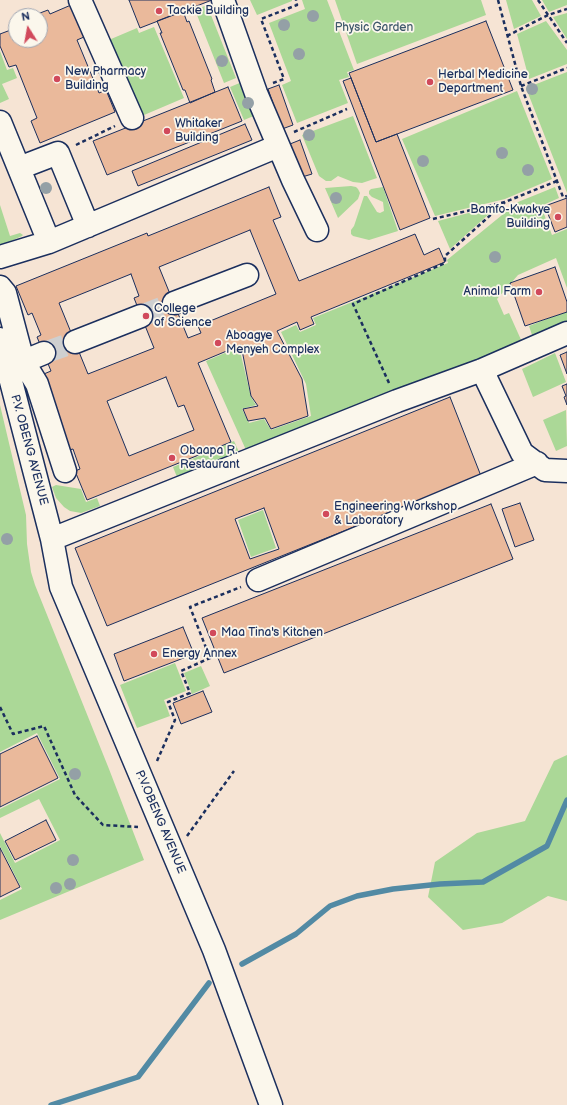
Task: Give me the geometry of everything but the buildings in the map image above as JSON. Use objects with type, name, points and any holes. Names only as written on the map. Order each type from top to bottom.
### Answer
[{"type":"street","points":[[80,0],[132,118]]},
{"type":"street","points":[[223,0],[255,90],[292,180],[318,230]]},
{"type":"street","points":[[0,122],[49,242]]},
{"type":"street","points":[[0,257],[49,242],[88,226],[277,143]]},
{"type":"street","points":[[19,168],[58,153],[88,226]]},
{"type":"street","points":[[174,303],[247,275]]},
{"type":"street","points":[[0,286],[5,293],[15,365],[36,384],[65,471]]},
{"type":"street","points":[[75,342],[141,316]]},
{"type":"street","points":[[52,539],[397,401],[482,370],[567,333]]},
{"type":"street","name":"P.V. OBENG AVENUE","points":[[0,338],[15,365],[52,539]]},
{"type":"street","points":[[15,365],[44,353]]},
{"type":"street","points":[[482,370],[522,453],[545,470],[567,471]]},
{"type":"street","points":[[258,580],[537,463]]},
{"type":"street","name":"P.V.OBENG AVENUE","points":[[52,539],[61,587],[214,950],[271,1105]]},
{"type":"path","points":[[255,90],[284,79],[261,19],[297,5],[296,0]]},
{"type":"path","points":[[498,0],[521,86],[563,197],[567,196]]},
{"type":"path","points":[[538,0],[567,43]]},
{"type":"path","points":[[507,36],[548,15],[567,9]]},
{"type":"path","points":[[521,86],[567,68]]},
{"type":"path","points":[[277,143],[347,109]]},
{"type":"path","points":[[58,153],[132,118]]},
{"type":"path","points":[[433,219],[505,202],[557,181]]},
{"type":"path","points":[[397,401],[353,304],[445,263],[445,256],[505,202]]},
{"type":"path","points":[[144,785],[175,720],[168,702],[190,694],[181,670],[210,658],[190,607],[258,580]]},
{"type":"path","points":[[0,707],[13,734],[44,726],[75,795],[103,825],[138,827]]},
{"type":"path","points":[[174,854],[234,771]]},
{"type":"shaded area","points":[[0,0],[567,0],[567,1105],[0,1105]]},
{"type":"green space","points":[[250,0],[292,0],[292,1],[257,15]]},
{"type":"green space","points":[[302,0],[327,0],[354,70],[347,72],[349,77],[339,80],[348,103],[297,123],[282,85],[291,81],[269,23],[305,9]]},
{"type":"green space","name":"Physic Garden","points":[[335,0],[481,0],[486,15],[357,64]]},
{"type":"green space","points":[[506,0],[532,0],[541,16],[514,29]]},
{"type":"green space","points":[[542,0],[567,0],[567,5],[549,12]]},
{"type":"green space","points":[[207,5],[236,78],[224,83],[195,10]]},
{"type":"green space","points":[[567,13],[567,39],[553,17]]},
{"type":"green space","points":[[546,21],[567,50],[567,64],[529,79],[517,34]]},
{"type":"green space","points":[[154,27],[184,98],[137,118],[104,42],[137,28],[139,33]]},
{"type":"green space","points":[[0,51],[7,70],[13,68],[17,78],[2,84],[9,99],[0,103]]},
{"type":"green space","points":[[567,72],[567,193],[526,88]]},
{"type":"green space","points":[[242,82],[256,115],[244,120],[230,87]]},
{"type":"green space","points":[[517,91],[552,179],[505,199],[435,216],[402,139]]},
{"type":"green space","points":[[353,116],[377,178],[362,183],[353,182],[338,176],[331,181],[326,181],[319,176],[302,135]]},
{"type":"green space","points":[[351,186],[358,189],[360,193],[358,199],[338,218],[325,188]]},
{"type":"green space","points":[[383,187],[398,231],[369,240],[353,236],[351,234],[351,230],[354,226],[364,196],[367,196],[377,212],[380,213],[384,211],[383,202],[369,194],[371,189]]},
{"type":"green space","points":[[555,187],[559,198],[541,206],[552,235],[567,229],[567,288],[556,258],[518,275],[497,299],[504,315],[509,313],[522,342],[246,450],[206,361],[239,347],[251,397],[256,405],[242,409],[249,423],[264,419],[271,430],[311,416],[306,384],[281,332],[296,325],[300,332],[316,325],[313,318],[448,263],[447,260],[518,202]]},
{"type":"green space","points":[[0,205],[10,236],[20,233],[23,235],[0,246]]},
{"type":"green space","points":[[499,205],[450,249],[438,221]]},
{"type":"green space","points":[[567,311],[567,324],[533,338],[529,326]]},
{"type":"green space","points":[[555,353],[566,382],[533,397],[522,369]]},
{"type":"green space","points":[[0,405],[26,515],[27,544],[31,572],[35,585],[144,860],[0,920],[0,900],[22,889],[0,846],[0,833],[15,863],[60,840],[39,799],[0,818],[0,809],[60,779],[37,733],[0,752]]},
{"type":"green space","points":[[566,410],[567,446],[556,451],[543,420]]},
{"type":"green space","points":[[234,441],[239,452],[177,477],[173,467]]},
{"type":"green space","points":[[56,485],[81,489],[86,502],[97,498],[100,506],[81,513],[70,511],[56,498],[52,487]]},
{"type":"green space","points":[[263,510],[276,548],[251,557],[238,520]]},
{"type":"green space","points":[[175,663],[186,691],[164,700],[170,716],[137,728],[120,685]]},
{"type":"green space","points":[[201,666],[210,686],[192,694],[184,673]]},
{"type":"green space","points":[[567,755],[567,901],[548,896],[502,923],[463,930],[428,897],[435,862],[477,833],[525,821],[554,761]]},
{"type":"waterway","points":[[242,964],[296,934],[330,906],[357,896],[393,889],[440,884],[483,882],[547,846],[567,800]]},
{"type":"waterway","points":[[51,1105],[138,1077],[209,983]]},
{"type":"tunnel","points":[[141,316],[174,303]]},
{"type":"tunnel","points":[[44,353],[75,342]]},
{"type":"place","name":"Tackie Building","points":[[159,11]]},
{"type":"place","name":"New Pharmacy Building","points":[[57,79]]},
{"type":"place","name":"Herbal Medicine Department","points":[[430,82]]},
{"type":"place","name":"Whitaker Building","points":[[167,131]]},
{"type":"place","name":"Bamfo-Kwakye Building","points":[[558,217]]},
{"type":"place","name":"Animal Farm","points":[[539,292]]},
{"type":"place","name":"College of Science","points":[[146,316]]},
{"type":"place","name":"Aboagye Menyeh Complex","points":[[218,343]]},
{"type":"place","name":"Obaapa R. Restaurant","points":[[172,458]]},
{"type":"place","name":"Engineering Workshop & Laboratory","points":[[326,514]]},
{"type":"place","name":"Maa Tina's Kitchen","points":[[213,633]]},
{"type":"place","name":"Energy Annex","points":[[154,654]]}]
